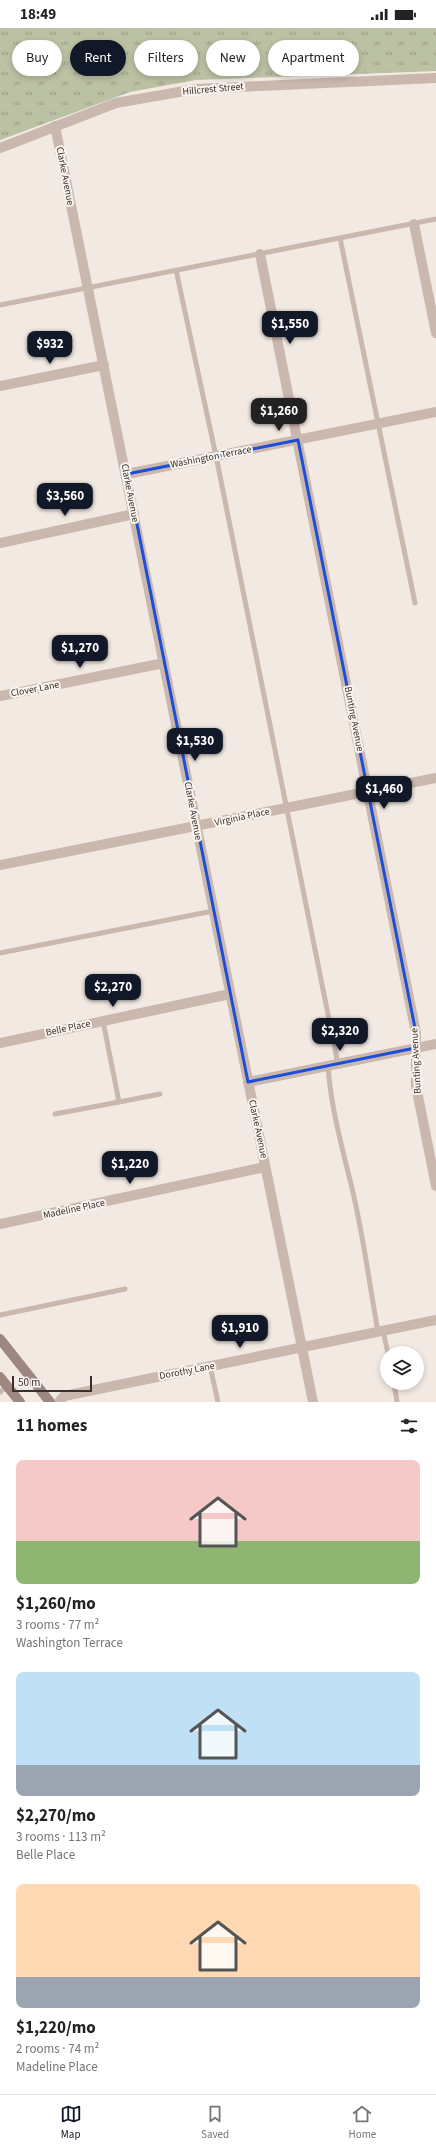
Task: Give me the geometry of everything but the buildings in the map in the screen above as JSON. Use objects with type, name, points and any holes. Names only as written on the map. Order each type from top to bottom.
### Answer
[{"type":"main road","points":[[0,1339],[50,1402]]},
{"type":"main road","points":[[0,1377],[3,1389],[20,1402]]},
{"type":"street","name":"Hillcrest Street","points":[[0,148],[116,103],[196,89],[436,78]]},
{"type":"street","name":"Clarke Avenue","points":[[55,126],[127,474],[196,826],[313,1402]]},
{"type":"street","points":[[414,224],[436,333]]},
{"type":"street","name":"Bunting Avenue","points":[[260,254],[369,791],[416,1033],[416,1086],[436,1186]]},
{"type":"street","points":[[0,386],[104,365]]},
{"type":"street","name":"Washington Terrace","points":[[127,474],[436,412]]},
{"type":"street","points":[[0,542],[134,514]]},
{"type":"street","name":"Clover Lane","points":[[0,696],[164,663]]},
{"type":"street","name":"Virginia Place","points":[[0,865],[436,778]]},
{"type":"street","name":"Belle Place","points":[[0,1042],[230,994]]},
{"type":"street","points":[[248,1082],[436,1044]]},
{"type":"street","name":"Madeline Place","points":[[0,1224],[265,1167]]},
{"type":"street","name":"Dorothy Lane","points":[[59,1402],[64,1396],[436,1320]]},
{"type":"lane","points":[[0,305],[436,219]]},
{"type":"lane","points":[[340,238],[379,424],[387,473],[415,602]]},
{"type":"lane","points":[[176,270],[216,456],[286,808],[333,1065],[329,1083],[339,1138],[354,1198],[381,1332],[386,1346]]},
{"type":"lane","points":[[0,953],[214,911]]},
{"type":"lane","points":[[103,1021],[119,1102]]},
{"type":"lane","points":[[55,1114],[160,1094]]},
{"type":"lane","points":[[0,1314],[125,1289]]},
{"type":"lane","points":[[210,1366],[218,1402]]},
{"type":"lane","points":[[395,1390],[397,1402]]},
{"type":"highlighted area","points":[[298,440],[416,1033],[415,1048],[248,1082],[127,474]]},
{"type":"green space","points":[[0,28],[436,28],[436,71],[359,74],[359,40],[268,40],[268,76],[303,76],[196,80],[130,92],[0,140]]}]
